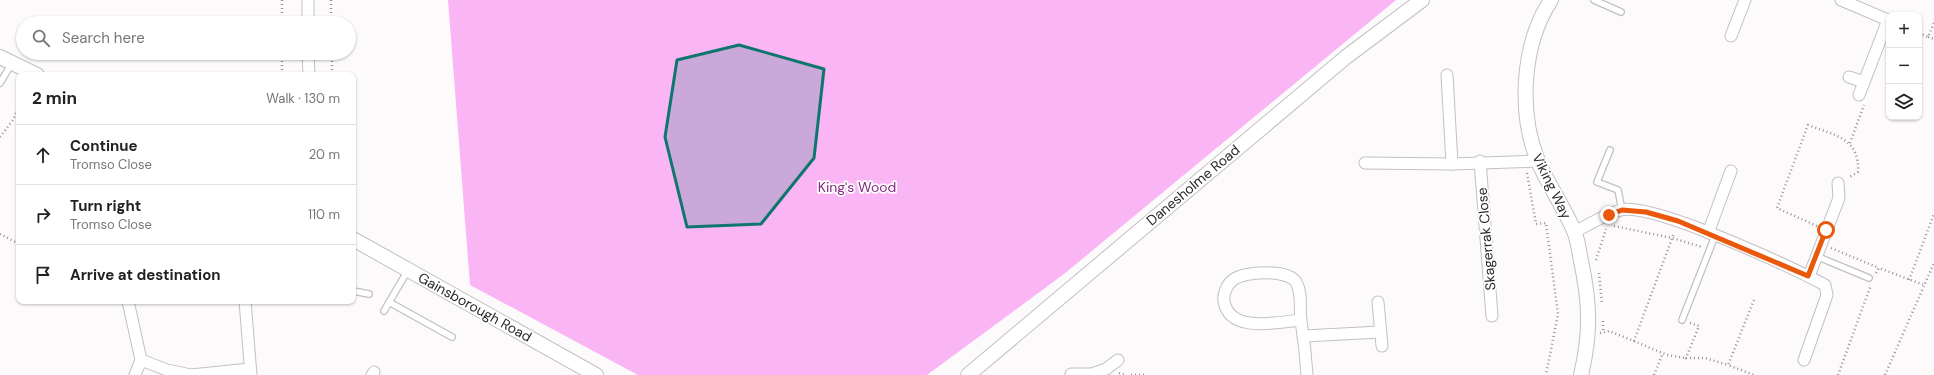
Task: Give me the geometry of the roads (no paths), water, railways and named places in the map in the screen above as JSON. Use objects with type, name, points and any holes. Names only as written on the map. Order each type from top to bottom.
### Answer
[{"type":"street","points":[[308,0],[308,16]]},
{"type":"street","name":"Danesholme Road","points":[[968,375],[1346,58],[1422,0]]},
{"type":"street","name":"Viking Way","points":[[1551,0],[1542,14],[1533,42],[1527,74],[1526,111],[1532,161],[1574,232],[1586,285],[1588,335],[1581,375]]},
{"type":"street","points":[[1731,36],[1745,0]]},
{"type":"street","points":[[1841,0],[1871,5],[1886,18]]},
{"type":"street","points":[[1859,95],[1886,27]]},
{"type":"street","points":[[308,60],[309,72]]},
{"type":"street","points":[[4,61],[30,72]]},
{"type":"street","points":[[1447,75],[1452,164]]},
{"type":"street","points":[[1849,77],[1864,82]]},
{"type":"street","points":[[1365,163],[1452,164],[1532,161]]},
{"type":"street","name":"Skagerrak Close","points":[[1480,162],[1492,316]]},
{"type":"street","points":[[1712,234],[1731,171]]},
{"type":"street","points":[[1808,276],[1839,198],[1838,183]]},
{"type":"street","points":[[1574,232],[1622,210],[1646,212],[1678,221],[1712,234],[1825,284],[1827,295],[1804,360]]},
{"type":"street","name":"Gainsborough Road","points":[[356,241],[586,373]]},
{"type":"street","points":[[1301,320],[1247,324],[1238,321],[1230,315],[1225,307],[1224,299],[1228,284],[1241,276],[1275,273],[1290,276],[1295,281],[1300,291],[1301,320],[1304,336],[1307,375]]},
{"type":"street","points":[[1378,302],[1382,346]]},
{"type":"street","points":[[129,304],[141,360],[135,375]]},
{"type":"street","points":[[141,360],[166,370],[190,375],[250,372],[245,304]]},
{"type":"street","points":[[1304,336],[1380,332]]},
{"type":"street","points":[[1071,374],[1089,375],[1106,369],[1118,360]]},
{"type":"lane","points":[[1594,0],[1621,12]]},
{"type":"lane","points":[[0,83],[4,61]]},
{"type":"lane","points":[[1610,150],[1597,182],[1618,190],[1622,210]]},
{"type":"lane","points":[[1682,320],[1710,250],[1712,234]]},
{"type":"lane","points":[[1816,256],[1869,278]]},
{"type":"lane","points":[[384,311],[408,270]]},
{"type":"lane","points":[[356,292],[369,294]]},
{"type":"lane","points":[[389,302],[452,337]]},
{"type":"park label","name":"King's Wood","points":[[857,187]]}]
